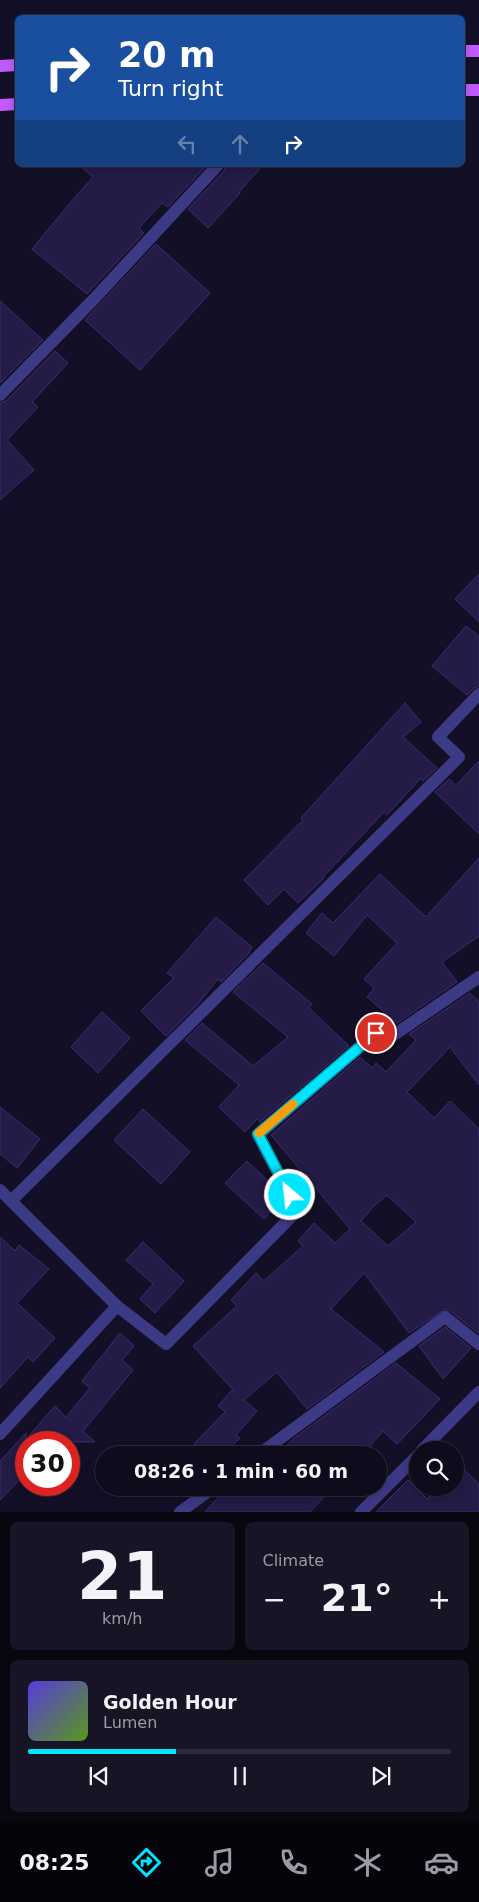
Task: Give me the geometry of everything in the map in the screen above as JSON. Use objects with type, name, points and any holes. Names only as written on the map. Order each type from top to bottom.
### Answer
[{"type":"main road","points":[[465,51],[479,51]]},
{"type":"main road","points":[[0,66],[15,65]]},
{"type":"main road","points":[[465,90],[479,90]]},
{"type":"main road","points":[[0,105],[15,104]]},
{"type":"street","points":[[0,395],[94,299],[216,167]]},
{"type":"street","points":[[11,1201],[459,757],[438,737],[479,694]]},
{"type":"street","points":[[0,1190],[117,1306],[166,1344],[298,1210],[258,1134],[376,1033],[382,1043],[479,977]]},
{"type":"street","points":[[0,1434],[117,1306]]},
{"type":"street","points":[[270,1446],[445,1318],[479,1344]]},
{"type":"street","points":[[431,1441],[479,1392]]},
{"type":"street","points":[[361,1512],[409,1464]]},
{"type":"street","points":[[180,1512],[202,1496]]},
{"type":"building","points":[[81,167],[205,167],[168,207],[162,203],[139,228],[144,233],[87,294],[32,249],[93,177]]},
{"type":"building","points":[[225,167],[261,167],[208,228],[188,209],[224,171]]},
{"type":"building","points":[[156,244],[210,293],[140,370],[85,320]]},
{"type":"building","points":[[0,301],[43,340],[0,383]]},
{"type":"building","points":[[55,351],[68,363],[32,402],[38,407],[7,440],[34,470],[0,500],[0,403],[6,401]]},
{"type":"building","points":[[479,574],[479,622],[455,599]]},
{"type":"building","points":[[466,626],[479,636],[479,686],[467,695],[432,666]]},
{"type":"building","points":[[405,703],[421,722],[403,737],[437,768],[423,781],[421,778],[387,815],[384,812],[324,878],[298,903],[284,889],[268,905],[244,880],[303,820],[301,818]]},
{"type":"building","points":[[479,761],[479,834],[435,792],[449,779],[456,785]]},
{"type":"building","points":[[479,858],[479,936],[442,962],[457,982],[397,1023],[367,997],[374,988],[364,979],[397,943],[367,915],[334,956],[306,933],[322,913],[333,923],[380,874],[426,917]]},
{"type":"building","points":[[216,917],[252,947],[250,952],[221,982],[218,979],[197,1005],[166,1036],[141,1011],[174,978],[167,973]]},
{"type":"building","points":[[263,963],[312,1004],[309,1008],[349,1046],[260,1122],[257,1119],[245,1132],[219,1107],[239,1085],[185,1040],[202,1023],[253,1066],[288,1037],[233,992]]},
{"type":"building","points":[[470,993],[479,1002],[479,1085],[450,1047],[407,1092],[434,1118],[450,1101],[479,1129],[479,1334],[445,1309],[409,1333],[364,1273],[331,1309],[384,1352],[307,1409],[277,1372],[244,1400],[257,1411],[236,1435],[240,1438],[232,1446],[196,1446],[194,1444],[225,1412],[218,1406],[232,1390],[236,1393],[193,1346],[237,1306],[231,1300],[256,1273],[264,1281],[303,1246],[298,1241],[314,1223],[335,1243],[350,1229],[271,1135],[360,1057],[372,1068],[376,1063],[386,1072],[416,1040],[409,1034]],"holes":[[[387,1195],[416,1222],[388,1246],[361,1221]]]},
{"type":"building","points":[[102,1012],[130,1038],[98,1073],[71,1047]]},
{"type":"building","points":[[0,1107],[40,1139],[17,1168],[0,1154]]},
{"type":"building","points":[[143,1109],[190,1152],[161,1184],[114,1140]]},
{"type":"building","points":[[247,1161],[278,1190],[283,1199],[264,1219],[225,1183]]},
{"type":"building","points":[[0,1237],[15,1251],[19,1245],[49,1269],[17,1303],[55,1338],[33,1362],[28,1357],[0,1388]]},
{"type":"building","points":[[143,1242],[184,1281],[155,1313],[140,1299],[153,1284],[126,1260]]},
{"type":"building","points":[[445,1327],[471,1348],[443,1379],[419,1346]]},
{"type":"building","points":[[120,1333],[134,1346],[122,1360],[133,1370],[83,1431],[95,1442],[80,1442],[80,1431],[33,1431],[55,1406],[66,1417],[90,1388],[82,1381]]},
{"type":"building","points":[[396,1363],[440,1399],[397,1444],[383,1431],[370,1446],[287,1446],[293,1439]]},
{"type":"building","points":[[15,1445],[15,1484],[0,1500],[0,1461]]},
{"type":"building","points":[[464,1470],[479,1484],[479,1512],[376,1512],[408,1480],[409,1496],[424,1496],[427,1499],[430,1496],[464,1496]]},
{"type":"building","points":[[220,1496],[325,1496],[310,1512],[205,1512]]},
{"type":"slow traffic","points":[[259,1133],[293,1104]]},
{"type":"route","points":[[290,1195],[258,1134],[376,1033]]}]
